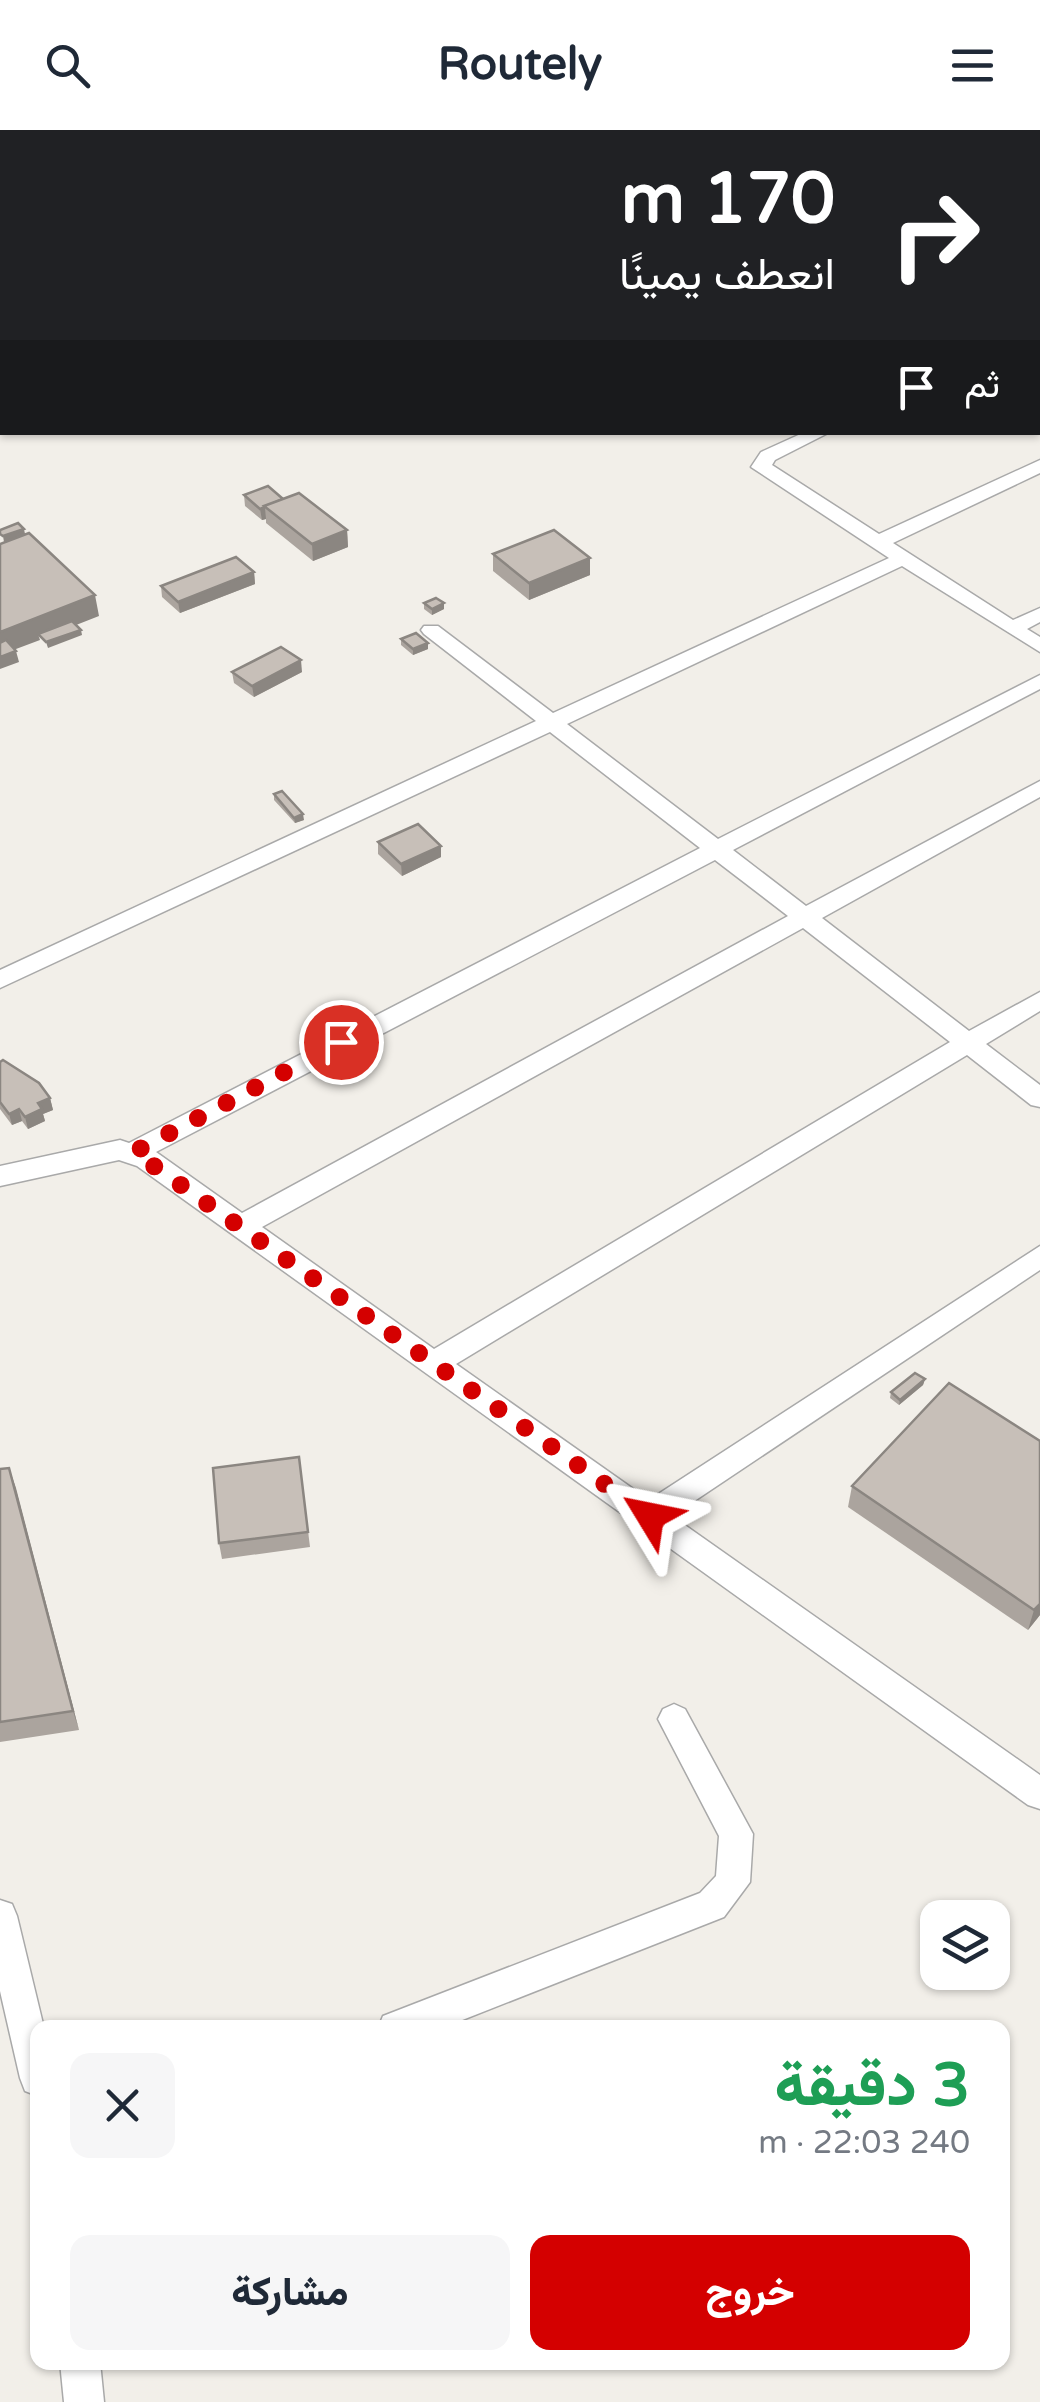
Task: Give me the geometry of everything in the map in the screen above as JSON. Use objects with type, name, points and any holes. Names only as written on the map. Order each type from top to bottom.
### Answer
[{"type":"street","points":[[814,435],[768,456],[761,467],[1040,646]]},
{"type":"street","points":[[876,543],[1040,466]]},
{"type":"street","points":[[0,980],[902,560]]},
{"type":"street","points":[[1012,628],[1040,614]]},
{"type":"street","points":[[431,630],[1040,1098]]},
{"type":"street","points":[[0,1176],[102,1154],[134,1152],[1040,681]]},
{"type":"street","points":[[242,1226],[1040,788]]},
{"type":"street","points":[[434,1363],[1040,1000]]},
{"type":"street","points":[[134,1152],[1040,1794]]},
{"type":"street","points":[[650,1516],[1040,1256]]},
{"type":"street","points":[[417,2020],[712,1905],[733,1882],[736,1834],[674,1719]]},
{"type":"street","points":[[0,1916],[30,2044]]},
{"type":"street","points":[[81,2370],[84,2402]]},
{"type":"building","points":[[268,486],[283,499],[260,509],[244,495]]},
{"type":"building","points":[[299,493],[347,530],[312,544],[264,506]]},
{"type":"building","points":[[18,523],[24,529],[0,534],[0,530]]},
{"type":"building","points":[[554,530],[590,558],[529,583],[493,554]]},
{"type":"building","points":[[29,533],[95,595],[0,632],[0,544]]},
{"type":"building","points":[[236,557],[254,572],[178,602],[161,586]]},
{"type":"building","points":[[436,598],[444,603],[432,609],[424,603]]},
{"type":"building","points":[[72,621],[81,630],[46,642],[38,634]]},
{"type":"building","points":[[416,633],[428,643],[413,649],[401,639]]},
{"type":"building","points":[[6,640],[16,651],[0,657],[0,643]]},
{"type":"building","points":[[281,647],[301,660],[252,686],[232,672]]},
{"type":"building","points":[[282,791],[303,814],[294,818],[274,794]]},
{"type":"building","points":[[418,824],[441,846],[401,864],[378,842]]},
{"type":"building","points":[[3,1060],[39,1083],[50,1098],[38,1103],[42,1109],[25,1117],[19,1109],[9,1114],[0,1102]]},
{"type":"building","points":[[915,1373],[925,1379],[900,1400],[891,1392]]},
{"type":"building","points":[[949,1383],[1040,1441],[1040,1604],[1034,1610],[852,1486]]},
{"type":"building","points":[[299,1457],[308,1532],[219,1543],[213,1468]]},
{"type":"building","points":[[9,1468],[73,1711],[0,1722],[0,1469]]},
{"type":"route","points":[[341,1042],[134,1152],[650,1516]]}]
